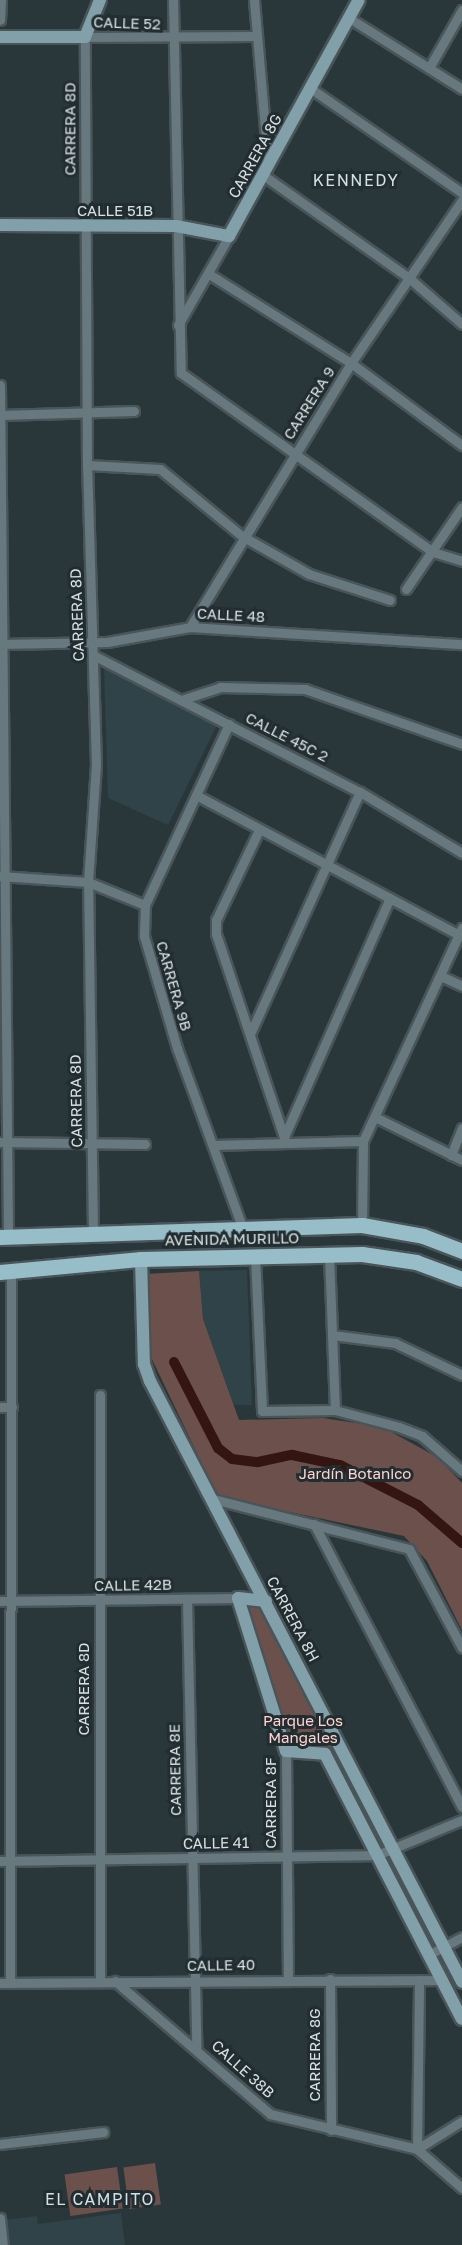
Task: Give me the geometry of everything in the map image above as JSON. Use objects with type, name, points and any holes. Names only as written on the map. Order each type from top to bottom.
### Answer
[{"type":"main road","name":"AVENIDA MURILLO","points":[[4,1237],[242,1227],[362,1225],[423,1236],[462,1251]]},
{"type":"main road","name":"AVENIDA MURILLO","points":[[5,1271],[141,1259],[389,1255],[462,1279]]},
{"type":"street","points":[[0,20],[1,0]]},
{"type":"street","name":"CARRERA 8D","points":[[93,1233],[88,882],[96,765],[87,465],[85,37],[100,0]]},
{"type":"street","points":[[173,0],[177,39],[177,326],[181,373],[433,552],[462,561]]},
{"type":"street","points":[[254,0],[254,36],[268,163]]},
{"type":"street","name":"CARRERA 8G","points":[[177,326],[209,274],[359,0]]},
{"type":"street","points":[[429,68],[462,10]]},
{"type":"street","points":[[349,18],[462,89]]},
{"type":"street","name":"CALLE 52","points":[[0,37],[177,39],[254,36]]},
{"type":"street","points":[[310,88],[462,193]]},
{"type":"street","points":[[262,175],[409,278],[462,324]]},
{"type":"street","name":"CARRERA 9","points":[[190,627],[242,537],[351,363],[462,200]]},
{"type":"street","name":"CALLE 51B","points":[[0,225],[176,226],[229,236]]},
{"type":"street","points":[[209,274],[351,363],[462,445]]},
{"type":"street","points":[[0,385],[4,1237]]},
{"type":"street","points":[[0,415],[87,416],[134,411]]},
{"type":"street","points":[[87,465],[160,469],[242,537],[309,574],[390,600]]},
{"type":"street","points":[[406,589],[462,507]]},
{"type":"street","name":"CALLE 48","points":[[0,644],[93,642],[190,627],[462,644]]},
{"type":"street","name":"CALLE 45C 2","points":[[93,655],[184,699],[360,792],[462,853]]},
{"type":"street","points":[[184,699],[220,687],[305,689],[462,744]]},
{"type":"street","name":"CARRERA 9B","points":[[229,724],[145,905],[150,963],[242,1227]]},
{"type":"street","points":[[250,1034],[360,792]]},
{"type":"street","points":[[196,795],[327,867],[460,931],[363,1141],[362,1225]]},
{"type":"street","points":[[259,830],[216,920],[285,1140]]},
{"type":"street","points":[[2,876],[88,882],[145,905]]},
{"type":"street","points":[[285,1140],[390,898]]},
{"type":"street","points":[[441,976],[462,986]]},
{"type":"street","points":[[375,1117],[462,1160]]},
{"type":"street","points":[[452,1155],[462,1128]]},
{"type":"street","points":[[214,1145],[285,1140],[363,1141]]},
{"type":"street","points":[[3,1142],[145,1144]]},
{"type":"street","points":[[255,1256],[262,1411],[335,1410],[422,1436],[462,1470]]},
{"type":"street","points":[[329,1256],[335,1410]]},
{"type":"street","name":"CARRERA 8H","points":[[141,1259],[144,1364],[462,1982]]},
{"type":"street","points":[[5,1271],[12,1407],[14,1601],[11,1860],[5,1983]]},
{"type":"street","points":[[332,1335],[395,1343],[462,1376]]},
{"type":"street","name":"CARRERA 8D","points":[[100,1395],[100,1982]]},
{"type":"street","points":[[0,1407],[12,1407]]},
{"type":"street","points":[[213,1499],[409,1549],[462,1648]]},
{"type":"street","points":[[314,1524],[462,1807]]},
{"type":"street","name":"CALLE 42B","points":[[0,1601],[238,1598],[266,1601]]},
{"type":"street","name":"CARRERA 8F","points":[[238,1598],[286,1751],[288,1979]]},
{"type":"street","name":"CARRERA 8E","points":[[187,1599],[196,2047]]},
{"type":"street","points":[[286,1751],[325,1754],[462,2019]]},
{"type":"street","name":"CALLE 41","points":[[0,1861],[376,1855],[394,1851],[462,1820]]},
{"type":"street","points":[[430,1954],[462,1937]]},
{"type":"street","name":"CALLE 40","points":[[5,1983],[288,1979],[443,1980]]},
{"type":"street","name":"CARRERA 8G","points":[[330,1979],[330,2130]]},
{"type":"street","points":[[417,2150],[419,1980]]},
{"type":"street","name":"CALLE 38B","points":[[115,1982],[196,2047],[270,2114],[417,2150],[462,2188]]},
{"type":"street","points":[[417,2150],[462,2121]]},
{"type":"street","points":[[0,2144],[103,2133]]},
{"type":"street","points":[[0,2218],[3,2245]]},
{"type":"shaded area","points":[[104,667],[217,725],[168,825],[108,798]]},
{"type":"shaded area","points":[[247,1270],[252,1405],[234,1405],[203,1319],[199,1271]]},
{"type":"shaded area","points":[[121,2213],[125,2245],[8,2245],[5,2220],[37,2216],[38,2224]]},
{"type":"green space","name":"Jardín Botanico","points":[[199,1271],[203,1319],[239,1420],[323,1418],[382,1427],[437,1457],[462,1483],[462,1630],[427,1561],[404,1536],[218,1497],[149,1353],[146,1274]]},
{"type":"green space","name":"Parque Los Mangales","points":[[246,1608],[263,1608],[389,1847],[384,1851],[328,1753],[289,1748]]},
{"type":"green space","points":[[155,2163],[161,2205],[129,2209],[123,2167]]},
{"type":"green space","points":[[117,2167],[123,2209],[70,2216],[65,2174]]},
{"type":"waterway","points":[[174,1362],[218,1448],[232,1459],[258,1462],[292,1455],[340,1465],[418,1505],[462,1543]]},
{"type":"district","name":"KENNEDY","points":[[356,180]]},
{"type":"district","name":"EL CAMPITO","points":[[100,2199]]}]
